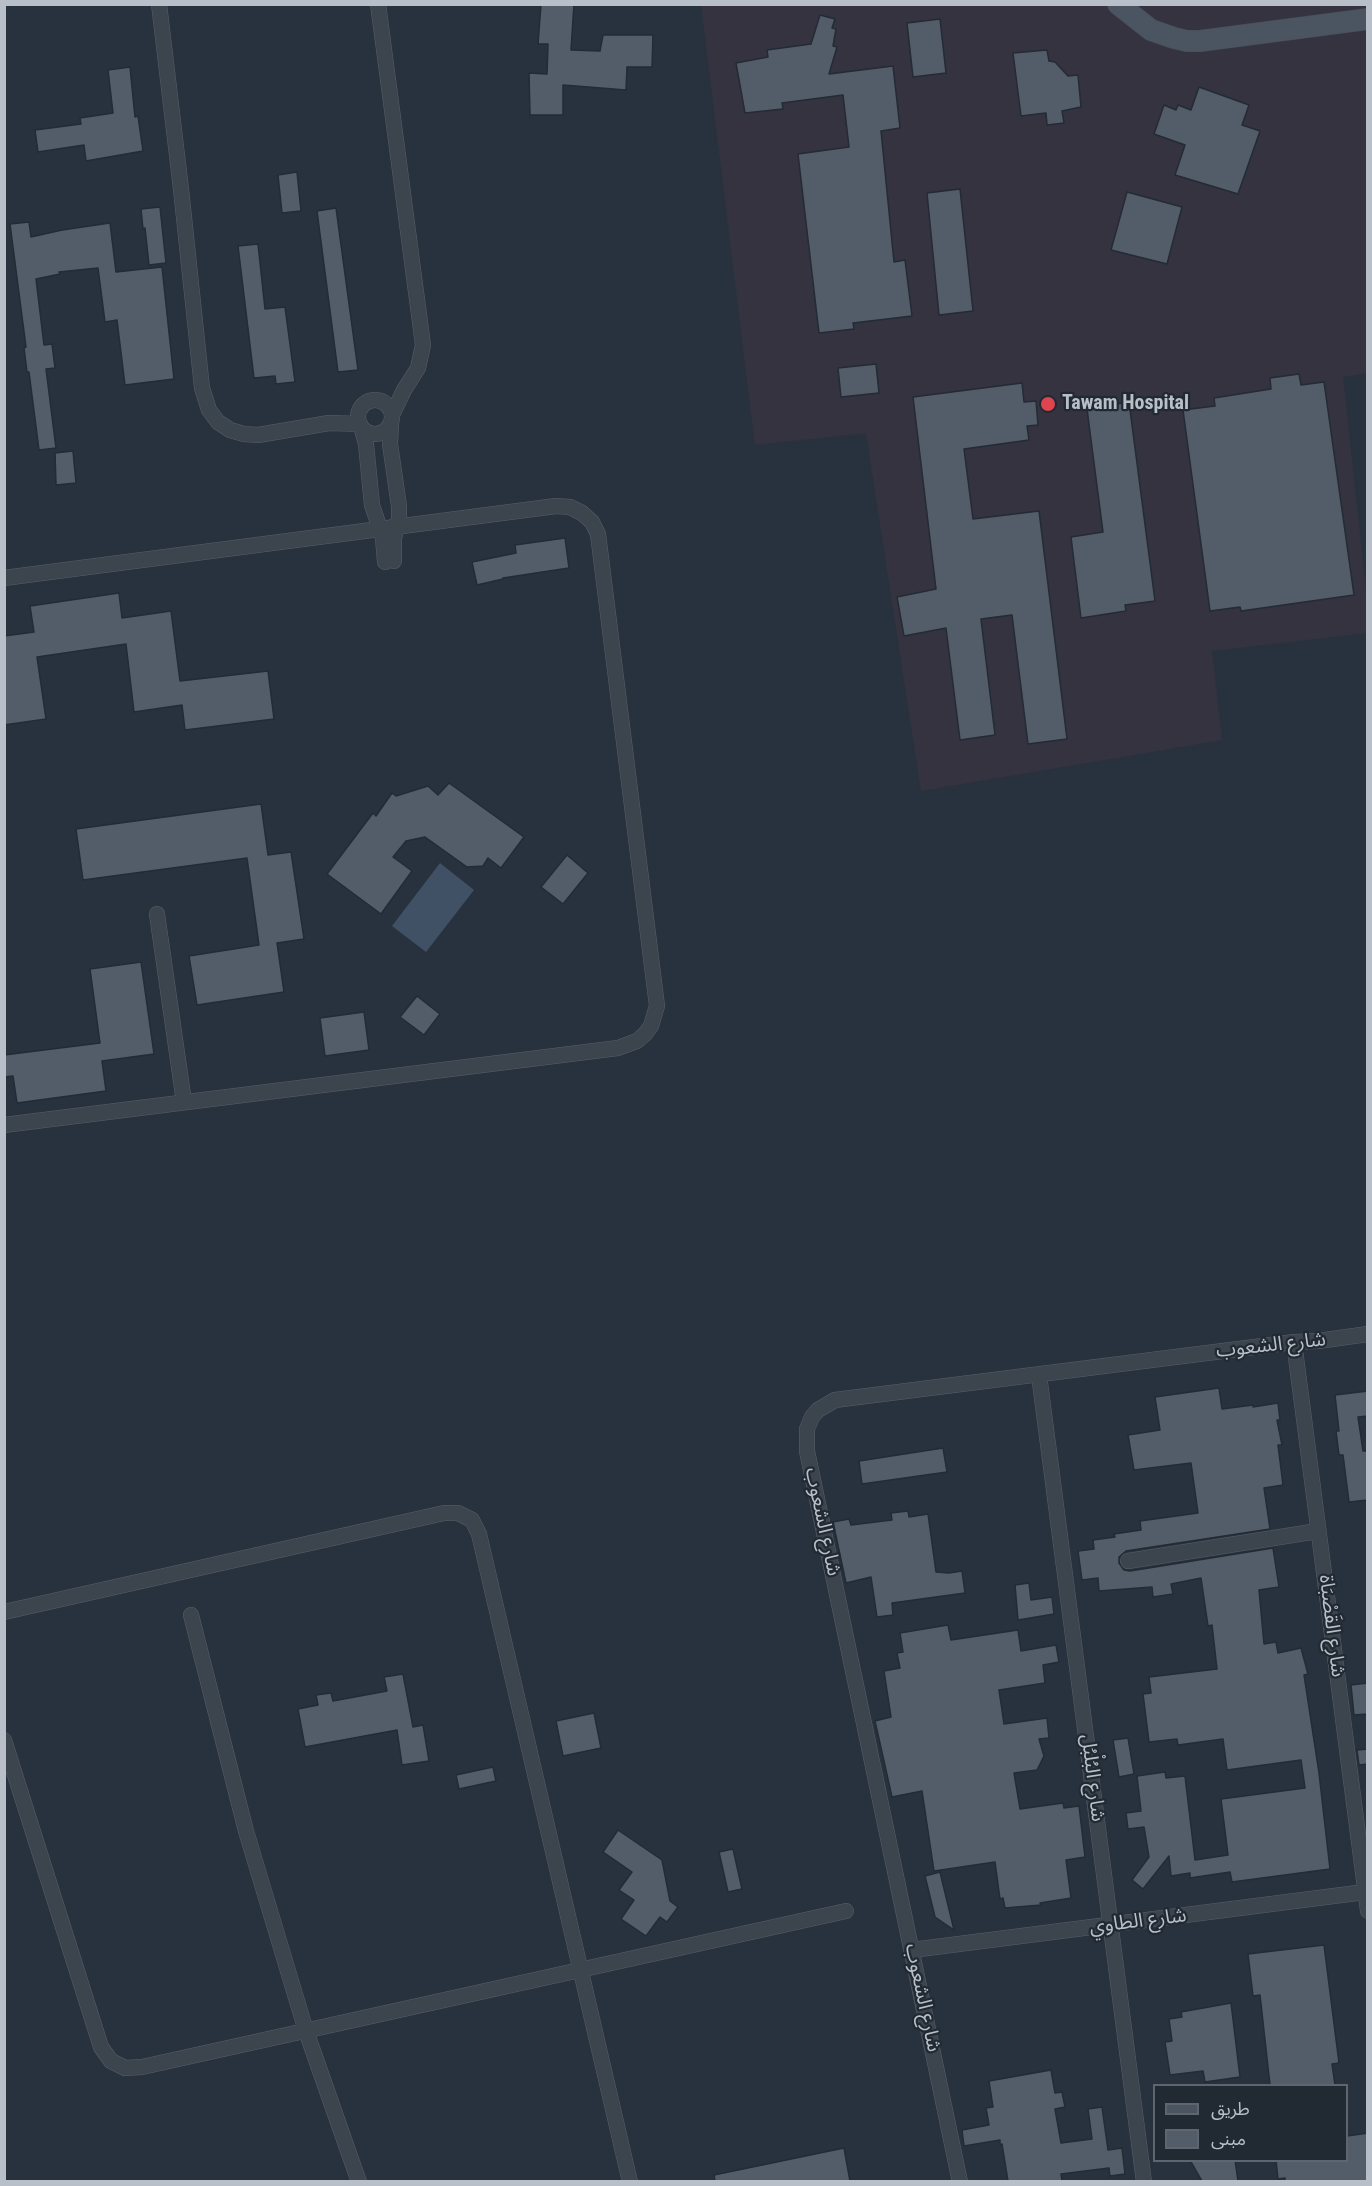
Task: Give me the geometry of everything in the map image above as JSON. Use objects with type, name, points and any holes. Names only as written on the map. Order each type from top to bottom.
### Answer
[{"type":"street","points":[[159,4],[182,189],[202,388],[209,410],[218,422],[230,430],[258,435],[360,420]]},
{"type":"street","points":[[360,420],[370,433],[382,432],[392,419],[422,357],[423,345],[378,4]]},
{"type":"street","points":[[1118,4],[1151,30],[1174,38],[1200,41],[1368,19]]},
{"type":"street","points":[[389,528],[372,505],[366,444],[360,420],[368,402],[380,401],[412,378]]},
{"type":"street","points":[[380,401],[386,404],[392,419],[390,444],[399,506],[389,528],[389,562]]},
{"type":"street","points":[[4,578],[556,506],[570,507],[582,513],[592,522],[598,534],[657,996],[655,1016],[651,1026],[637,1041],[618,1048],[4,1125]]},
{"type":"street","points":[[157,914],[184,1102]]},
{"type":"street","name":"شارع الشعوب","points":[[960,2181],[807,1451],[807,1429],[818,1410],[835,1400],[1294,1341],[1318,1341],[1368,1334]]},
{"type":"street","name":"شارع القَصْبَاة","points":[[1294,1341],[1366,1900]]},
{"type":"street","name":"شارع البُلْبُل","points":[[1039,1375],[1144,2181]]},
{"type":"street","points":[[4,1612],[444,1513],[465,1515],[472,1520],[479,1534],[630,2181]]},
{"type":"street","points":[[1128,1561],[1318,1531]]},
{"type":"street","points":[[191,1615],[246,1831],[306,2031],[359,2181]]},
{"type":"street","points":[[4,1740],[101,2047],[111,2061],[117,2065],[134,2069],[846,1911]]},
{"type":"street","name":"شارع الطاوي","points":[[912,1950],[1111,1926],[1366,1900]]},
{"type":"shaded area","name":"Tawam Hospital","points":[[701,5],[1367,5],[1367,373],[1343,377],[1367,600],[1367,633],[1212,651],[1222,740],[921,791],[866,433],[755,445]]},
{"type":"water","points":[[440,863],[474,890],[426,952],[392,926]]},
{"type":"building","points":[[541,4],[574,4],[571,50],[600,51],[603,35],[653,35],[652,67],[627,67],[626,90],[563,85],[563,115],[530,115],[529,73],[547,74],[548,44],[538,44]]},
{"type":"building","points":[[820,15],[835,19],[832,28],[836,29],[833,46],[837,47],[829,74],[893,66],[900,128],[881,131],[894,262],[905,260],[912,316],[853,323],[854,329],[819,333],[798,154],[849,147],[843,95],[782,103],[783,109],[745,113],[736,63],[768,57],[767,50],[811,44]]},
{"type":"building","points":[[940,19],[946,73],[913,77],[907,23]]},
{"type":"building","points":[[1047,50],[1049,61],[1055,62],[1068,76],[1078,75],[1081,107],[1062,111],[1064,123],[1047,125],[1046,113],[1021,116],[1013,53]]},
{"type":"building","points":[[130,67],[135,117],[138,116],[143,151],[86,161],[84,145],[38,152],[35,130],[81,124],[80,118],[113,113],[108,70]]},
{"type":"building","points":[[1199,87],[1249,105],[1242,125],[1260,131],[1238,194],[1175,175],[1185,145],[1154,134],[1164,105],[1176,110],[1178,105],[1191,110]]},
{"type":"building","points":[[297,172],[301,211],[282,213],[278,175]]},
{"type":"building","points":[[960,189],[973,311],[939,315],[927,193]]},
{"type":"building","points":[[1127,192],[1182,207],[1167,264],[1111,250]]},
{"type":"building","points":[[160,207],[166,263],[149,265],[141,209]]},
{"type":"building","points":[[336,208],[358,370],[338,372],[317,211]]},
{"type":"building","points":[[29,222],[31,237],[110,223],[116,272],[162,267],[174,379],[125,385],[117,320],[105,322],[98,268],[59,272],[60,274],[36,279],[44,345],[52,344],[55,368],[46,369],[56,448],[39,450],[29,372],[27,372],[24,348],[26,347],[10,224]]},
{"type":"building","points":[[258,244],[265,309],[285,307],[295,382],[276,384],[275,376],[254,378],[238,246]]},
{"type":"building","points":[[876,364],[879,393],[841,397],[838,368]]},
{"type":"building","points":[[1299,374],[1301,385],[1324,382],[1354,595],[1241,611],[1240,607],[1210,611],[1183,410],[1215,406],[1214,398],[1271,389],[1270,378]]},
{"type":"building","points":[[1022,383],[1024,402],[1036,401],[1038,425],[1027,426],[1029,440],[964,449],[973,519],[1039,511],[1067,739],[1028,744],[1012,615],[981,619],[995,735],[960,740],[946,628],[904,636],[897,597],[936,589],[913,397]]},
{"type":"building","points":[[1129,402],[1155,601],[1125,605],[1126,611],[1081,618],[1071,537],[1103,532],[1087,409]]},
{"type":"building","points":[[73,451],[76,483],[56,485],[55,453]]},
{"type":"building","points":[[565,538],[569,568],[503,578],[477,585],[472,562],[516,553],[515,545]]},
{"type":"building","points":[[119,593],[122,618],[171,611],[180,681],[268,671],[274,719],[185,730],[182,705],[134,712],[126,644],[37,657],[46,719],[4,725],[4,636],[34,632],[30,606]]},
{"type":"building","points":[[449,783],[524,837],[501,868],[488,858],[483,866],[467,867],[425,837],[406,841],[393,857],[412,871],[381,914],[327,874],[373,813],[376,816],[392,793],[396,796],[428,786],[438,795]]},
{"type":"building","points":[[261,804],[268,855],[291,852],[304,939],[277,943],[284,992],[197,1005],[189,956],[259,945],[247,858],[83,880],[76,829]]},
{"type":"building","points":[[567,855],[588,873],[563,904],[541,887]]},
{"type":"building","points":[[141,962],[154,1054],[102,1061],[106,1091],[17,1103],[13,1076],[4,1077],[4,1055],[100,1043],[90,969]]},
{"type":"building","points":[[417,996],[440,1014],[424,1035],[400,1017]]},
{"type":"building","points":[[364,1012],[369,1050],[325,1056],[320,1018]]},
{"type":"building","points":[[1219,1388],[1222,1409],[1278,1403],[1280,1420],[1277,1420],[1282,1445],[1278,1445],[1283,1485],[1264,1488],[1270,1529],[1126,1551],[1119,1557],[1119,1563],[1124,1570],[1130,1571],[1273,1548],[1279,1587],[1259,1590],[1264,1644],[1276,1642],[1278,1653],[1301,1648],[1308,1674],[1304,1675],[1319,1773],[1330,1869],[1232,1882],[1230,1872],[1190,1878],[1190,1873],[1171,1876],[1169,1856],[1143,1889],[1132,1880],[1149,1857],[1144,1827],[1128,1829],[1126,1813],[1141,1811],[1137,1776],[1165,1772],[1166,1778],[1185,1776],[1195,1860],[1228,1855],[1221,1799],[1305,1788],[1301,1760],[1227,1770],[1223,1739],[1178,1745],[1177,1739],[1149,1742],[1143,1694],[1151,1693],[1149,1677],[1217,1669],[1212,1625],[1208,1626],[1201,1578],[1171,1584],[1173,1594],[1153,1597],[1152,1587],[1099,1591],[1098,1578],[1082,1580],[1078,1551],[1094,1549],[1093,1540],[1141,1530],[1140,1521],[1198,1513],[1191,1463],[1134,1470],[1128,1435],[1160,1430],[1155,1397]]},
{"type":"building","points":[[1368,1391],[1368,1416],[1358,1417],[1363,1451],[1368,1451],[1368,1500],[1349,1502],[1343,1455],[1339,1455],[1335,1395]]},
{"type":"building","points":[[943,1448],[947,1472],[862,1484],[859,1461]]},
{"type":"building","points":[[908,1511],[909,1517],[928,1514],[936,1572],[962,1571],[965,1593],[892,1603],[893,1615],[877,1617],[871,1577],[846,1583],[833,1522],[849,1519],[851,1525],[892,1520],[891,1513]]},
{"type":"building","points":[[1029,1583],[1031,1600],[1052,1597],[1054,1614],[1018,1620],[1015,1585]]},
{"type":"building","points":[[948,1625],[951,1640],[1018,1630],[1021,1651],[1056,1645],[1059,1662],[1043,1665],[1045,1683],[999,1690],[1004,1724],[1047,1718],[1049,1738],[1039,1739],[1044,1756],[1037,1770],[1014,1773],[1020,1809],[1063,1803],[1064,1808],[1079,1806],[1085,1857],[1066,1860],[1071,1898],[1040,1903],[1041,1905],[1005,1908],[1003,1898],[1000,1899],[995,1862],[934,1871],[922,1791],[892,1797],[875,1721],[891,1717],[884,1671],[900,1668],[897,1653],[903,1652],[900,1633]]},
{"type":"building","points":[[403,1674],[413,1727],[423,1725],[429,1761],[402,1765],[397,1730],[305,1747],[298,1709],[318,1705],[316,1695],[331,1693],[333,1701],[387,1691],[384,1677]]},
{"type":"building","points":[[1368,1683],[1368,1714],[1354,1715],[1351,1685]]},
{"type":"building","points":[[594,1713],[601,1748],[563,1756],[556,1721]]},
{"type":"building","points":[[1128,1738],[1134,1774],[1119,1777],[1113,1740]]},
{"type":"building","points":[[1368,1749],[1368,1764],[1359,1765],[1357,1750]]},
{"type":"building","points":[[493,1767],[496,1781],[459,1789],[456,1775]]},
{"type":"building","points":[[618,1830],[662,1860],[670,1901],[678,1907],[667,1922],[660,1917],[646,1936],[621,1919],[634,1900],[619,1890],[632,1872],[603,1852]]},
{"type":"building","points":[[733,1849],[742,1889],[728,1892],[719,1852]]},
{"type":"building","points":[[940,1872],[954,1930],[935,1917],[925,1876]]},
{"type":"building","points":[[1324,1945],[1339,2063],[1332,2064],[1335,2084],[1270,2084],[1260,1995],[1253,1996],[1248,1954]]},
{"type":"building","points":[[1231,2003],[1240,2077],[1205,2082],[1203,2071],[1170,2075],[1165,2042],[1172,2041],[1169,2019],[1182,2017],[1181,2012]]},
{"type":"building","points":[[1051,2070],[1055,2093],[1062,2092],[1065,2107],[1055,2109],[1061,2143],[1092,2139],[1088,2109],[1102,2107],[1108,2150],[1122,2148],[1125,2174],[1110,2176],[1109,2168],[1061,2174],[1062,2181],[1008,2181],[1000,2140],[964,2146],[962,2130],[989,2125],[986,2108],[993,2107],[989,2081]]},
{"type":"building","points":[[1368,2133],[1368,2181],[1285,2181],[1285,2178],[1278,2179],[1276,2162],[1348,2162],[1348,2136]]},
{"type":"building","points":[[844,2148],[850,2181],[715,2181],[714,2175]]},
{"type":"building","points":[[1191,2162],[1235,2162],[1238,2181],[1202,2181]]},
{"type":"place","name":"Tawam Hospital","points":[[1048,404]]}]
